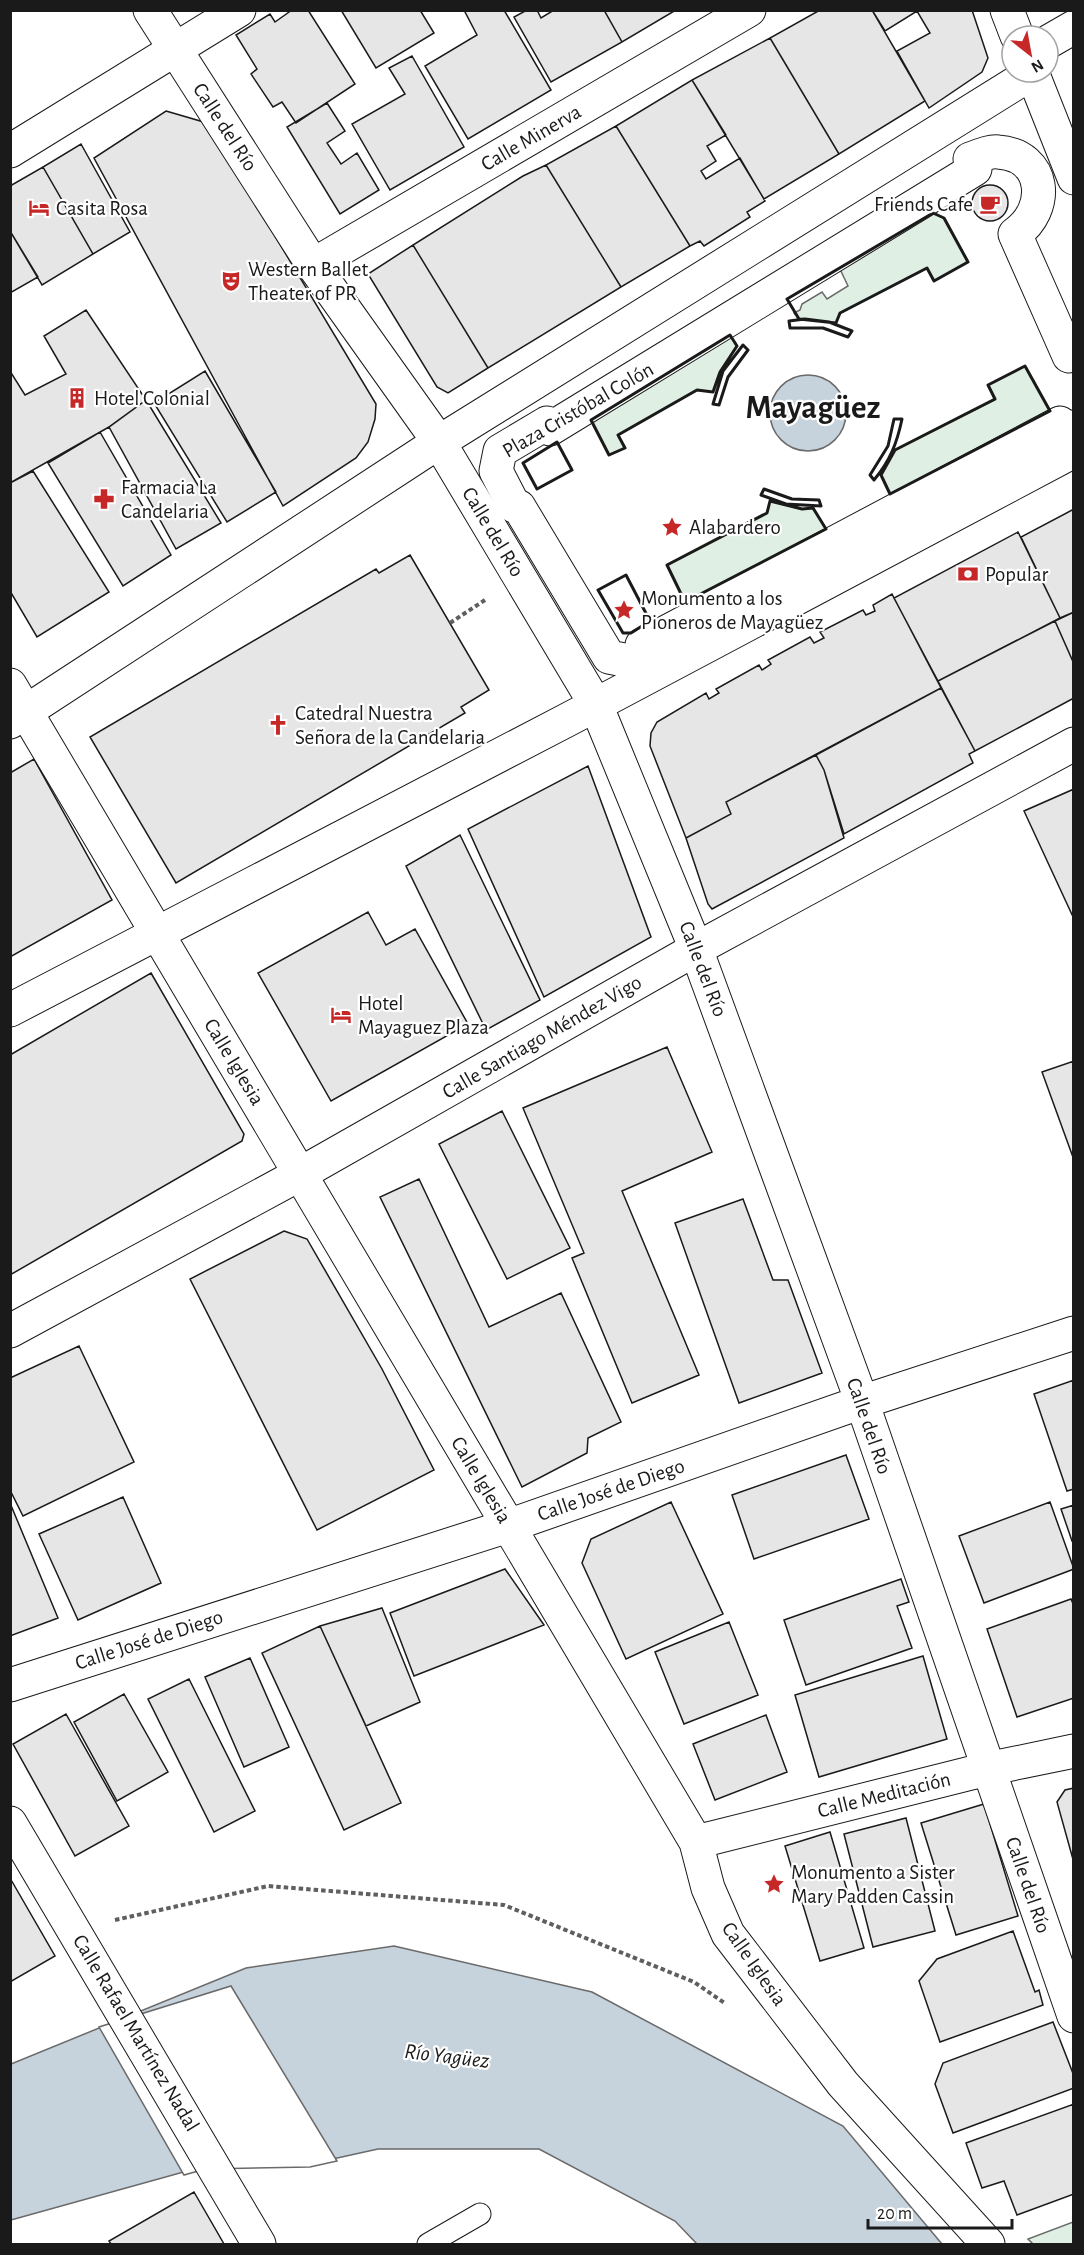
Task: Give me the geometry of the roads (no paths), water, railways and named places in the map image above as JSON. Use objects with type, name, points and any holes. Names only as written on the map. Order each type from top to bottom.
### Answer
[{"type":"street","name":"Calle del Río","points":[[150,10],[313,265],[440,442],[596,705],[696,949],[862,1402],[1074,2016]]},
{"type":"street","points":[[10,151],[239,10]]},
{"type":"street","name":"Calle Minerva","points":[[313,265],[750,10]]},
{"type":"street","points":[[1060,35],[1074,27]]},
{"type":"street","points":[[19,717],[440,442],[1014,84]]},
{"type":"street","points":[[1036,84],[1074,178]]},
{"type":"street","name":"Plaza Cristóbal Colón","points":[[1074,352],[1069,356],[1015,234],[1034,217],[1038,206],[1037,181],[1022,160],[996,152],[985,154],[970,159],[975,169],[550,429],[547,423],[500,451],[496,471],[514,506],[519,507],[609,657],[629,662],[646,652],[642,645],[1060,423],[1065,432],[1074,427]]},
{"type":"street","points":[[10,1010],[596,705],[1074,451]]},
{"type":"street","name":"Calle Iglesia","points":[[10,685],[19,717],[157,932],[696,1842],[708,1888],[728,1934],[843,2085],[988,2244]]},
{"type":"street","name":"Calle Santiago Méndez Vigo","points":[[10,1331],[300,1174],[696,949],[1074,744]]},
{"type":"street","name":"Calle José de Diego","points":[[10,1685],[508,1526],[862,1402],[1074,1333]]},
{"type":"street","name":"Calle Meditación","points":[[696,1842],[987,1769],[1074,1751]]},
{"type":"street","name":"Calle Rafael Martínez Nadal","points":[[10,1823],[259,2244]]},
{"type":"lane","points":[[428,2244],[480,2214]]},
{"type":"water","points":[[808,375],[823,378],[835,386],[843,398],[846,413],[843,428],[835,440],[823,448],[808,451],[793,448],[781,440],[773,428],[770,413],[773,398],[781,386],[793,378]]},
{"type":"water","name":"Río Yagüez","points":[[394,1946],[592,1992],[843,2126],[942,2244],[697,2244],[675,2221],[539,2149],[378,2149],[310,2164],[205,2166],[11,2220],[11,2064],[246,1968]]},
{"type":"place","name":"Friends Cafe","points":[[990,204]]},
{"type":"place","name":"Casita Rosa","points":[[39,208]]},
{"type":"place","name":"Western Ballet Theater of PR","points":[[231,281]]},
{"type":"place","name":"Hotel Colonial","points":[[77,398]]},
{"type":"place","name":"Farmacia La Candelaria","points":[[104,499]]},
{"type":"place","name":"Alabardero","points":[[672,527]]},
{"type":"place","name":"Popular","points":[[968,574]]},
{"type":"place","name":"Monumento a los Pioneros de Mayagüez","points":[[624,610]]},
{"type":"place","name":"Catedral Nuestra Señora de la Candelaria","points":[[278,725]]},
{"type":"place","name":"Hotel Mayaguez Plaza","points":[[341,1015]]},
{"type":"place","name":"Monumento a Sister Mary Padden Cassin","points":[[774,1884]]},
{"type":"district","name":"Mayagüez","points":[[813,408]]}]
